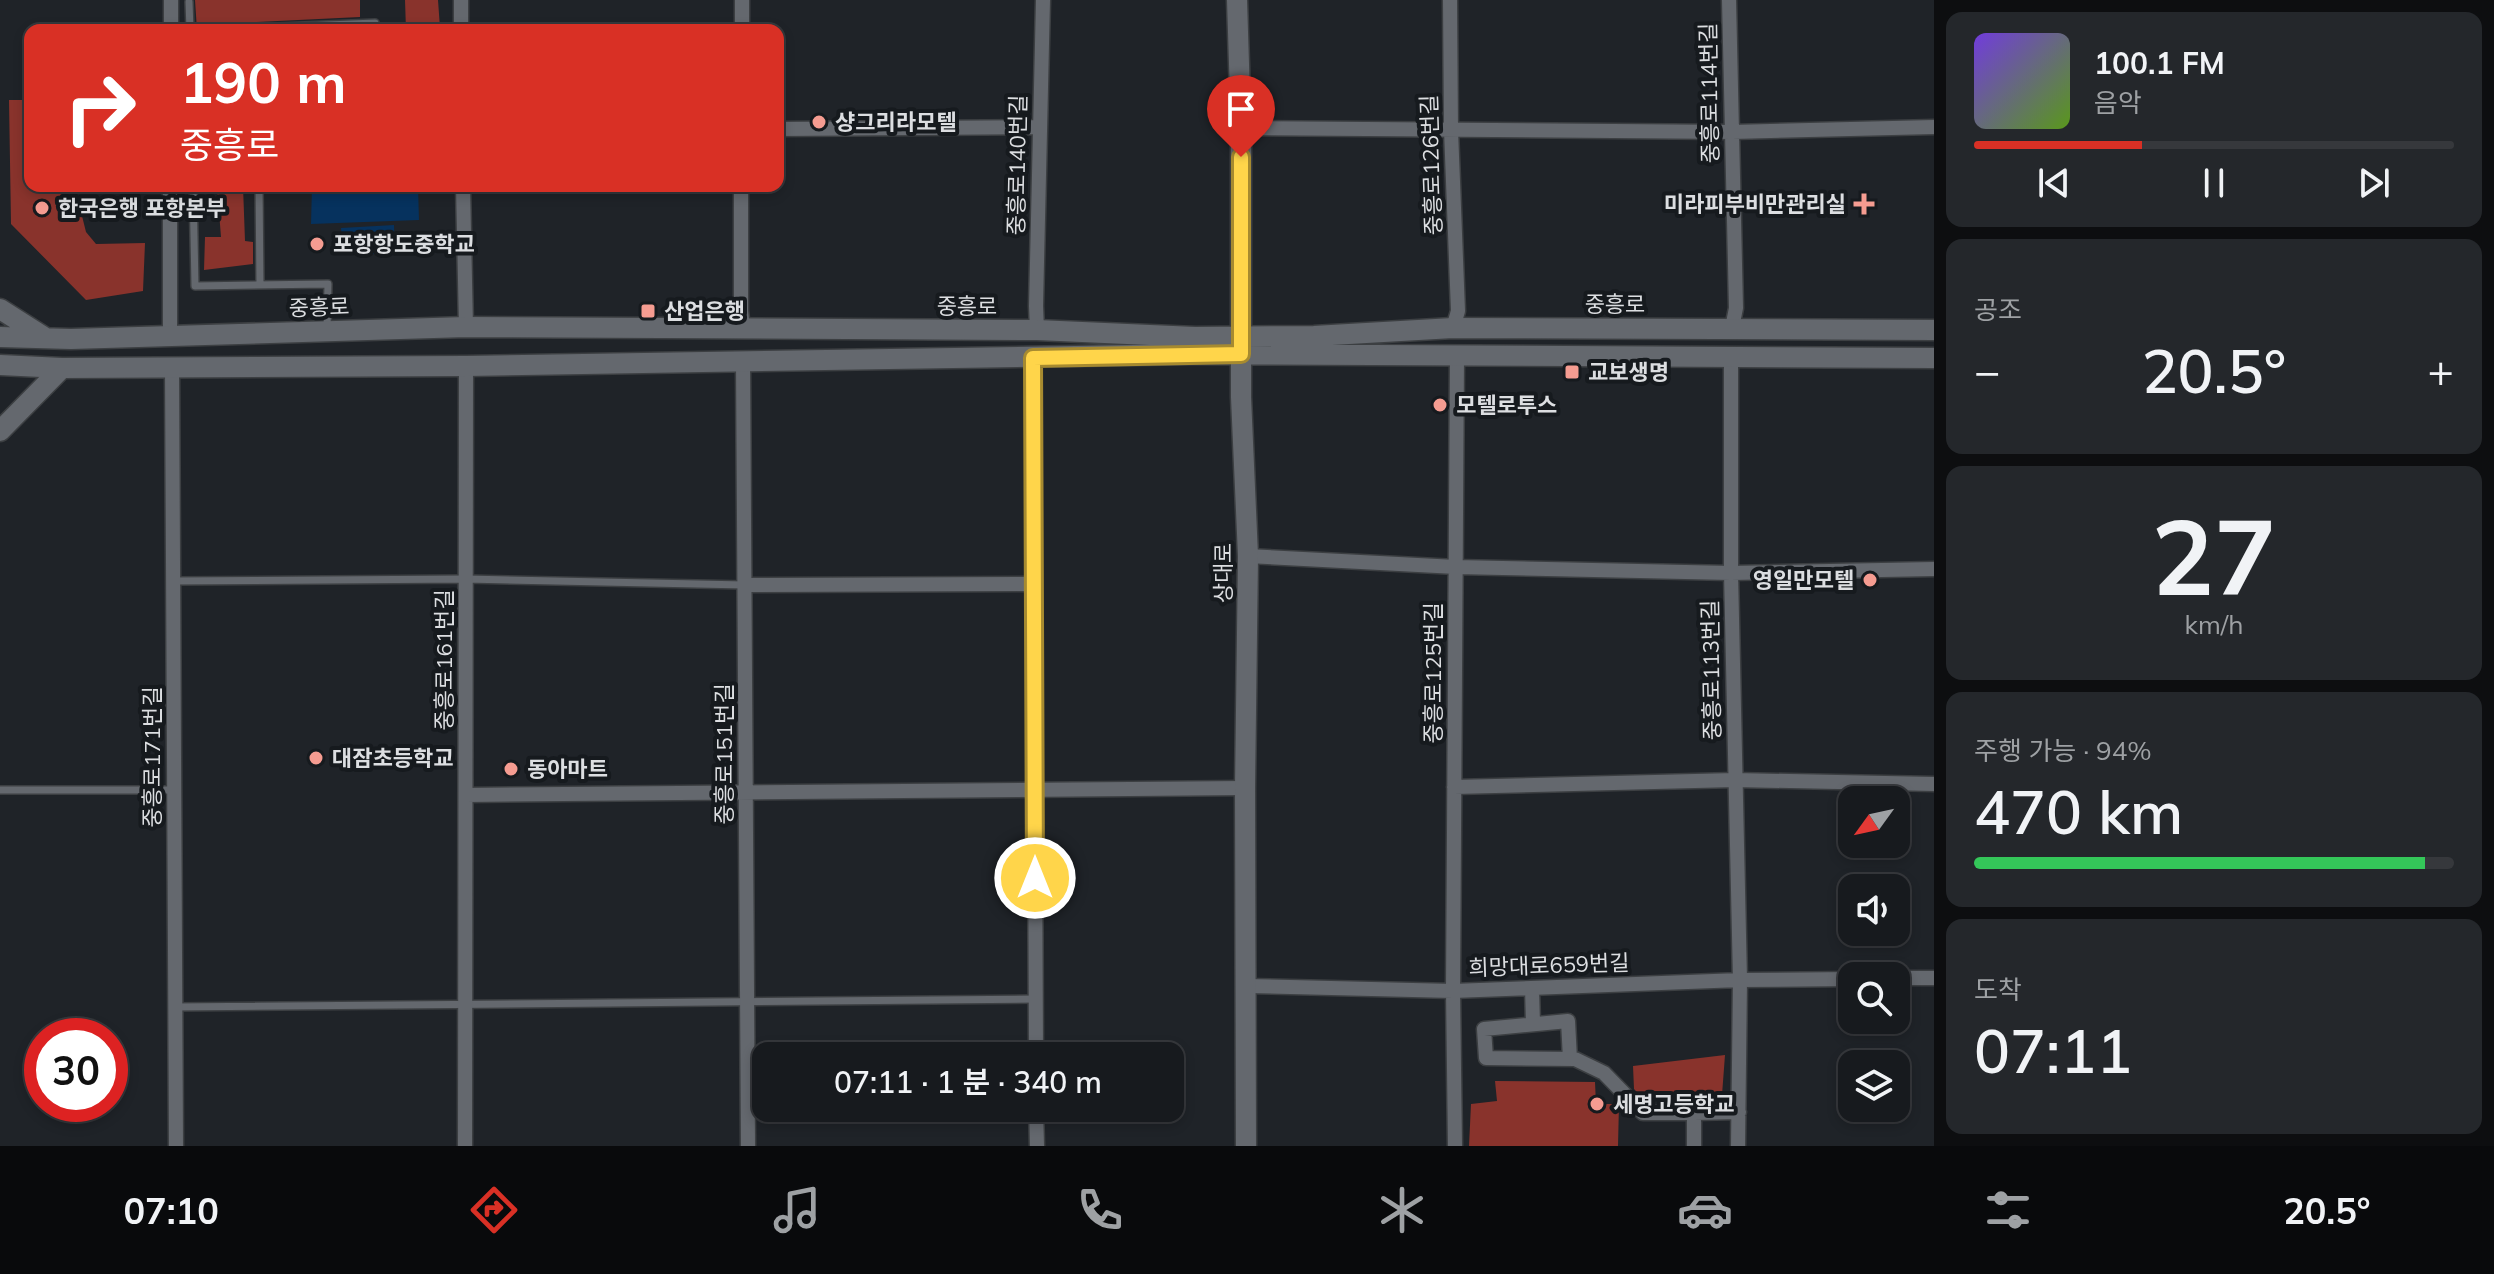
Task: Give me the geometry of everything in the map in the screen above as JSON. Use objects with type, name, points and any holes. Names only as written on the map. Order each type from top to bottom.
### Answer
[{"type":"main road","name":"상대로","points":[[1237,0],[1241,128],[1241,345],[1248,556],[1246,1146]]},
{"type":"main road","points":[[0,309],[44,337]]},
{"type":"main road","name":"중흥로","points":[[0,337],[71,339],[466,327],[1037,330],[1457,356],[1934,358]]},
{"type":"main road","name":"중흥로","points":[[0,365],[62,368],[466,366],[1033,358],[1453,328],[1934,330]]},
{"type":"main road","points":[[0,431],[62,368]]},
{"type":"street","points":[[171,0],[171,24]]},
{"type":"street","points":[[461,0],[461,24]]},
{"type":"street","points":[[742,0],[742,24]]},
{"type":"street","name":"중흥로140번길","points":[[1037,330],[1043,0]]},
{"type":"street","name":"중흥로126번길","points":[[1450,0],[1458,311],[1453,328]]},
{"type":"street","name":"중흥로114번길","points":[[1729,0],[1736,308],[1732,328]]},
{"type":"street","points":[[784,129],[1040,127]]},
{"type":"street","points":[[1241,128],[1732,132],[1934,127]]},
{"type":"street","points":[[170,192],[170,335]]},
{"type":"street","points":[[463,192],[466,327]]},
{"type":"street","points":[[741,192],[743,328]]},
{"type":"street","name":"중흥로125번길","points":[[1455,1146],[1457,356]]},
{"type":"street","points":[[1033,358],[1036,1042]]},
{"type":"street","name":"중흥로113번길","points":[[1731,359],[1731,573],[1740,980],[1738,1146]]},
{"type":"street","name":"중흥로151번길","points":[[743,362],[748,1146]]},
{"type":"street","name":"중흥로161번길","points":[[465,1146],[466,366]]},
{"type":"street","name":"중흥로171번길","points":[[172,367],[176,1146]]},
{"type":"street","points":[[1248,556],[1456,567],[1731,573],[1934,569]]},
{"type":"street","points":[[745,585],[1034,584]]},
{"type":"street","points":[[1454,787],[1735,780],[1934,784]]},
{"type":"street","points":[[466,795],[1245,788]]},
{"type":"street","points":[[1910,978],[1934,978]]},
{"type":"street","name":"희망대로659번길","points":[[1247,986],[1453,991],[1838,979]]},
{"type":"street","points":[[1532,988],[1533,1024]]},
{"type":"street","points":[[1570,1059],[1568,1021],[1484,1029],[1486,1058],[1570,1059],[1604,1073],[1643,1113],[1739,1112]]},
{"type":"street","points":[[1694,1113],[1694,1146]]},
{"type":"street","points":[[1036,1122],[1037,1146]]},
{"type":"lane","points":[[189,2],[190,24]]},
{"type":"lane","points":[[351,24],[375,23]]},
{"type":"lane","points":[[193,192],[195,286],[328,284],[327,331]]},
{"type":"lane","points":[[259,192],[260,285]]},
{"type":"lane","points":[[173,581],[466,579],[745,585]]},
{"type":"lane","points":[[0,790],[174,790]]},
{"type":"lane","points":[[175,1007],[1036,999]]},
{"type":"shaded area","points":[[312,192],[418,192],[419,220],[311,224]]},
{"type":"shaded area","points":[[394,225],[395,254],[343,254],[341,228]]},
{"type":"building","points":[[195,0],[360,0],[360,17],[197,24]]},
{"type":"building","points":[[405,0],[438,0],[440,24],[406,24]]},
{"type":"building","name":"한국은행 포항본부","points":[[9,100],[24,100],[24,192],[64,192],[63,200],[82,216],[86,232],[96,244],[145,243],[143,291],[86,300],[11,224]]},
{"type":"building","points":[[217,192],[243,192],[245,241],[253,242],[253,264],[204,270],[205,237],[221,237]]},
{"type":"building","points":[[1725,1055],[1722,1095],[1646,1101],[1634,1089],[1633,1066]]},
{"type":"building","points":[[1495,1081],[1595,1082],[1596,1104],[1619,1104],[1618,1146],[1469,1146],[1471,1104],[1497,1101]]},
{"type":"place","name":"샹그리라모텔","points":[[819,122]]},
{"type":"place","name":"미라피부비만관리실","points":[[1864,204]]},
{"type":"place","name":"한국은행 포항본부","points":[[42,208]]},
{"type":"place","name":"포항항도중학교","points":[[317,244]]},
{"type":"place","name":"산업은행","points":[[648,311]]},
{"type":"place","name":"교보생명","points":[[1572,372]]},
{"type":"place","name":"모텔로투스","points":[[1440,405]]},
{"type":"place","name":"영일만모텔","points":[[1870,580]]},
{"type":"place","name":"대잠초등학교","points":[[316,758]]},
{"type":"place","name":"동아마트","points":[[511,769]]},
{"type":"place","name":"세명고등학교","points":[[1597,1104]]},
{"type":"route","points":[[1035,878],[1033,358],[1241,354],[1241,157]]}]
